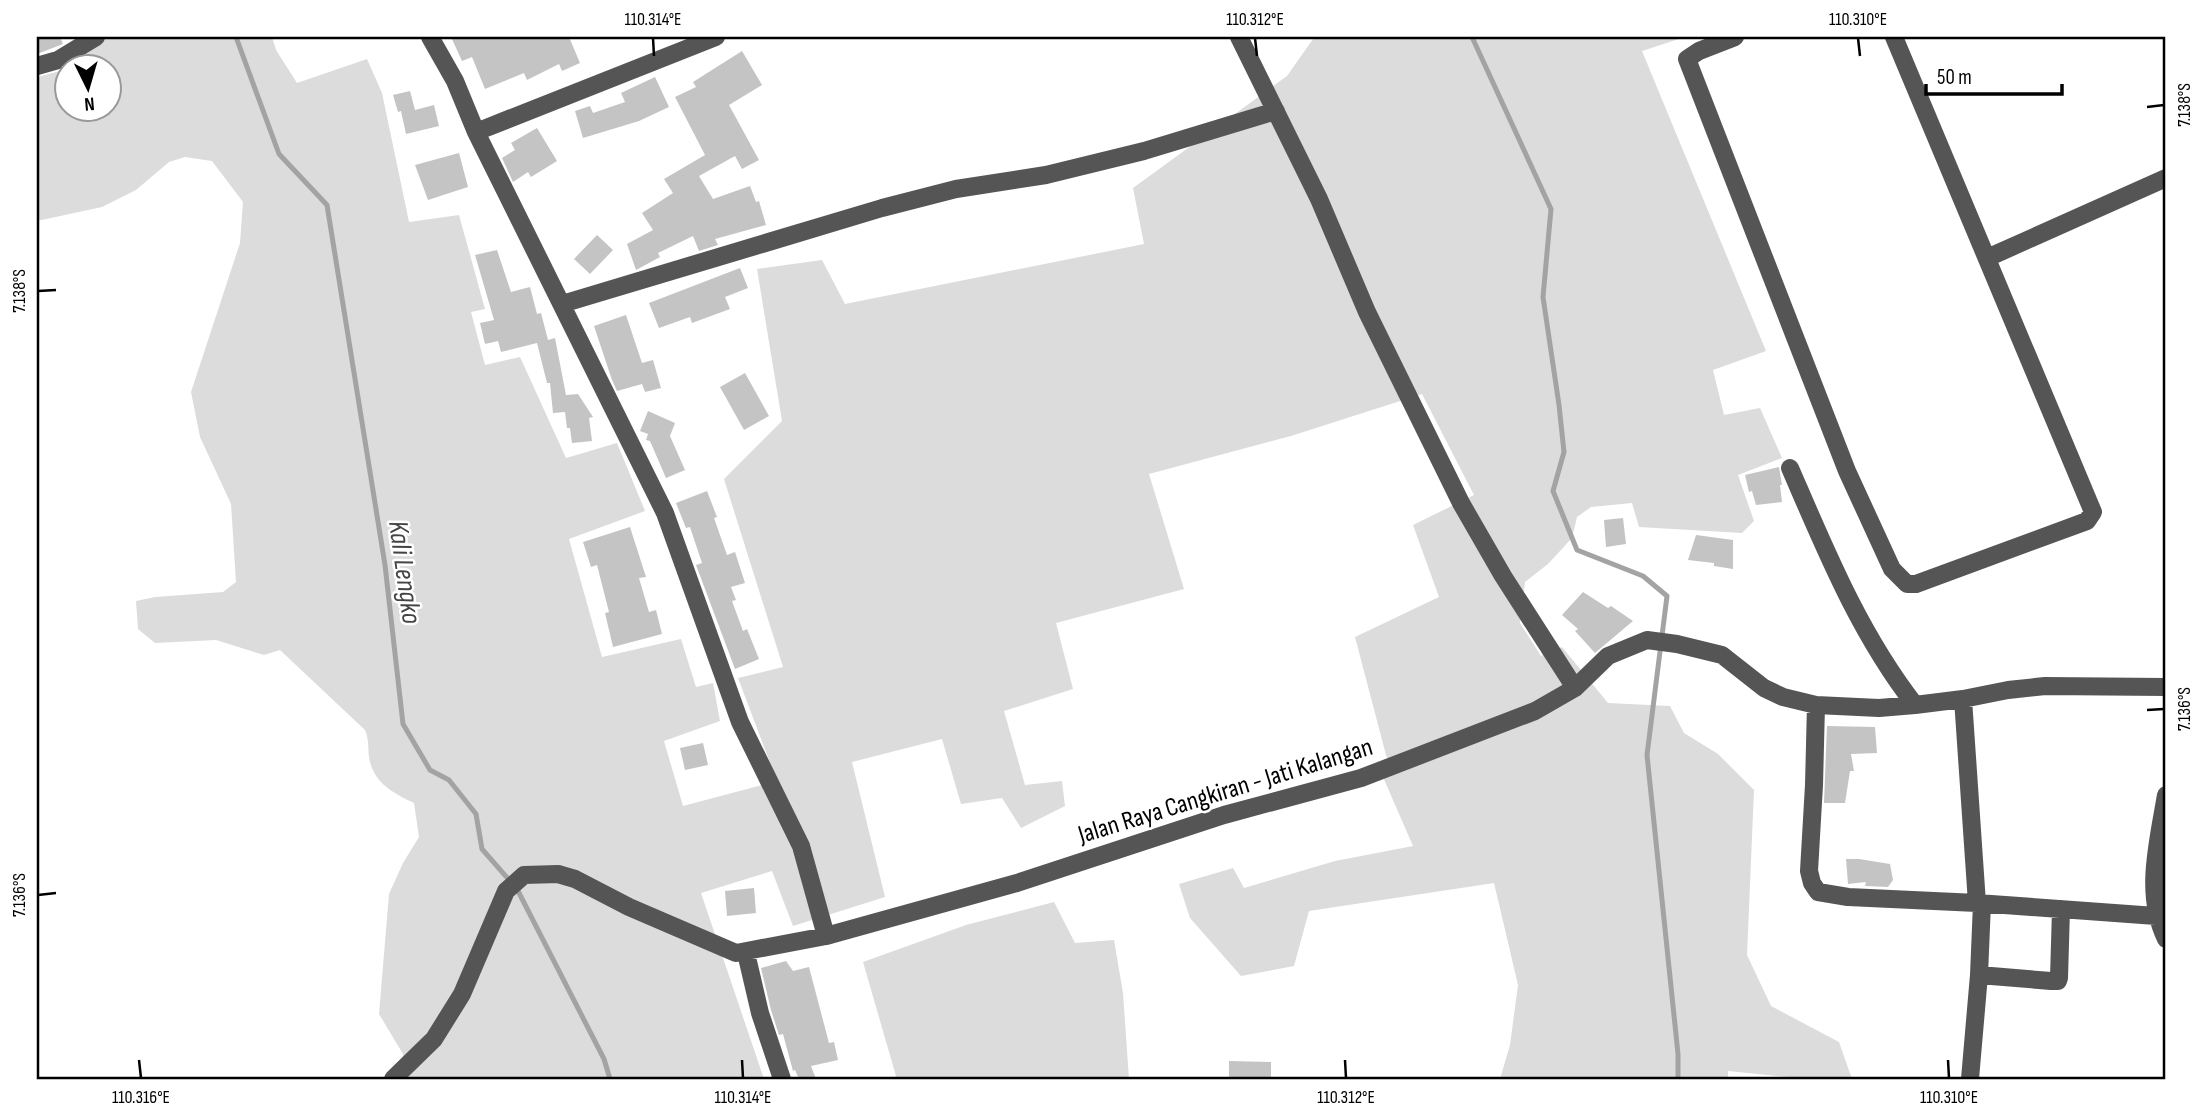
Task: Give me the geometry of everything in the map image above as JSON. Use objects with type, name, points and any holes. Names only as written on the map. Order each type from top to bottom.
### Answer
[{"type":"street","points":[[37,66],[58,60],[96,37]]},
{"type":"street","points":[[430,37],[455,81],[476,132],[666,513],[740,722],[801,846],[826,936]]},
{"type":"street","points":[[476,132],[716,37]]},
{"type":"street","points":[[1239,37],[1319,199],[1367,312],[1461,503],[1503,576],[1575,688]]},
{"type":"street","points":[[1735,37],[1699,51],[1688,60],[1847,471],[1892,569],[1907,583],[1916,584],[2087,521],[2093,512],[1894,37]]},
{"type":"street","points":[[562,304],[882,208],[956,189],[1046,175],[1144,151],[1276,111]]},
{"type":"street","points":[[1987,258],[2166,178]]},
{"type":"street","points":[[1790,468],[1838,580],[1888,670],[1914,705]]},
{"type":"street","name":"Jalan Raya Cangkiran - Jati Kalangan","points":[[393,1079],[434,1039],[462,994],[506,891],[524,875],[548,874],[575,879],[726,951],[746,953],[826,936],[1017,883],[1224,815],[1360,778],[1535,712],[1575,688],[1608,656],[1647,640],[1722,655],[1764,688],[1783,697],[1816,705],[1879,708],[2045,687],[2166,687]]},
{"type":"street","points":[[1964,699],[1980,903],[1979,975],[1970,1079]]},
{"type":"street","points":[[1816,705],[1808,871],[1818,892],[1847,897],[1980,903],[2156,916]]},
{"type":"street","points":[[2166,795],[2155,865],[2154,900],[2156,916],[2166,939]]},
{"type":"street","points":[[1979,975],[2058,981],[2062,909]]},
{"type":"street","points":[[746,953],[760,1013],[782,1079]]},
{"type":"shaded area","points":[[106,37],[272,37],[276,50],[297,83],[367,59],[382,93],[409,222],[459,215],[485,309],[471,312],[485,365],[520,357],[566,458],[617,443],[645,511],[569,539],[602,657],[681,639],[696,687],[713,683],[720,721],[664,741],[683,806],[777,781],[738,678],[783,667],[724,479],[782,421],[757,269],[822,260],[845,304],[1144,244],[1133,188],[1287,76],[1313,37],[1685,37],[1642,51],[1766,351],[1713,370],[1724,415],[1760,408],[1782,458],[1738,475],[1754,521],[1742,533],[1639,527],[1632,503],[1591,507],[1577,517],[1572,538],[1548,564],[1525,582],[1520,623],[1541,656],[1562,647],[1608,703],[1670,706],[1684,733],[1718,754],[1754,790],[1747,955],[1771,1006],[1839,1042],[1852,1079],[1809,1079],[1728,1071],[1728,1079],[1500,1079],[1510,1045],[1518,985],[1494,883],[1309,911],[1294,966],[1241,976],[1190,918],[1179,884],[1233,868],[1244,888],[1335,861],[1413,846],[1383,777],[1393,773],[1355,637],[1439,597],[1413,525],[1474,495],[1422,394],[1291,436],[1149,474],[1184,589],[1056,623],[1073,689],[1004,711],[1025,785],[1062,781],[1065,806],[1021,828],[1002,798],[961,804],[942,739],[852,762],[885,897],[793,926],[772,871],[701,893],[764,1079],[401,1079],[403,1054],[379,1014],[389,894],[419,837],[414,803],[379,780],[371,766],[365,730],[280,650],[264,655],[216,640],[155,643],[138,629],[136,601],[223,592],[236,582],[231,504],[200,437],[191,392],[240,243],[243,202],[212,161],[185,157],[169,162],[136,190],[102,207],[37,221],[37,77],[52,73],[52,122],[122,122],[122,52],[82,52]]},
{"type":"shaded area","points":[[1054,902],[1075,943],[1114,940],[1123,993],[1129,1079],[892,1079],[896,1076],[863,962],[966,925]]},
{"type":"building","points":[[37,37],[60,37],[63,44],[37,54]]},
{"type":"building","points":[[451,37],[569,37],[580,63],[562,71],[559,64],[527,80],[524,73],[485,89],[472,57],[462,61]]},
{"type":"building","points":[[742,51],[762,85],[729,105],[759,160],[742,169],[735,156],[699,176],[713,199],[750,186],[756,202],[759,201],[766,225],[715,239],[718,245],[699,251],[693,236],[658,253],[660,257],[636,270],[627,244],[653,230],[642,213],[673,193],[664,179],[705,155],[675,97],[696,87],[693,82]]},
{"type":"building","points":[[655,77],[669,107],[639,121],[583,138],[575,111],[590,106],[593,113],[625,102],[621,93]]},
{"type":"building","points":[[410,91],[415,110],[434,105],[439,126],[406,134],[401,111],[398,112],[393,95]]},
{"type":"building","points":[[537,128],[557,161],[531,177],[528,172],[513,182],[502,158],[515,150],[511,143]]},
{"type":"building","points":[[459,153],[468,187],[428,200],[415,165]]},
{"type":"building","points":[[597,235],[613,250],[590,274],[574,259]]},
{"type":"building","points":[[497,250],[511,292],[530,287],[548,340],[555,338],[566,395],[578,394],[593,417],[589,418],[592,441],[572,443],[565,412],[553,413],[550,383],[547,383],[537,343],[501,352],[498,341],[485,344],[480,323],[494,320],[475,255]]},
{"type":"building","points":[[740,268],[748,288],[725,297],[730,309],[692,323],[690,317],[659,328],[649,303]]},
{"type":"building","points":[[626,315],[642,363],[653,360],[661,388],[645,392],[642,384],[617,391],[594,326]]},
{"type":"building","points":[[745,373],[769,416],[744,430],[720,387]]},
{"type":"building","points":[[648,411],[675,423],[670,436],[685,470],[666,478],[650,441],[646,440],[648,434],[640,431]]},
{"type":"building","points":[[1779,467],[1782,502],[1756,505],[1745,475]]},
{"type":"building","points":[[707,491],[727,555],[735,552],[745,583],[731,587],[736,600],[732,601],[743,631],[747,629],[759,659],[735,669],[696,565],[702,563],[690,527],[686,528],[676,503]]},
{"type":"building","points":[[1623,518],[1626,544],[1606,547],[1604,520]]},
{"type":"building","points":[[630,527],[646,577],[639,578],[649,612],[656,610],[662,634],[613,647],[605,613],[609,612],[597,565],[591,567],[583,542]]},
{"type":"building","points":[[1696,535],[1733,540],[1733,569],[1714,566],[1714,563],[1688,560]]},
{"type":"building","points":[[1583,592],[1633,621],[1595,653],[1575,631],[1578,629],[1562,615]]},
{"type":"building","points":[[1827,726],[1875,727],[1877,753],[1851,754],[1854,771],[1850,771],[1845,803],[1824,803]]},
{"type":"building","points":[[703,743],[708,765],[685,770],[680,748]]},
{"type":"building","points":[[1846,859],[1890,864],[1893,880],[1888,887],[1865,886],[1866,882],[1848,884]]},
{"type":"building","points":[[754,888],[756,913],[727,916],[725,891]]},
{"type":"building","points":[[786,961],[793,971],[809,967],[829,1043],[834,1042],[838,1060],[811,1066],[816,1079],[799,1079],[795,1070],[793,1071],[783,1034],[779,1035],[771,1010],[761,968]]},
{"type":"building","points":[[1229,1061],[1271,1062],[1271,1079],[1229,1079]]},
{"type":"waterway","name":"Kali Lengko","points":[[236,37],[279,154],[327,205],[385,565],[403,724],[430,770],[449,780],[476,814],[482,849],[517,889],[604,1059],[610,1079]]},
{"type":"waterway","points":[[1472,37],[1551,209],[1543,297],[1564,452],[1553,491],[1577,550],[1643,576],[1667,596],[1647,755],[1678,1054],[1678,1079]]}]
